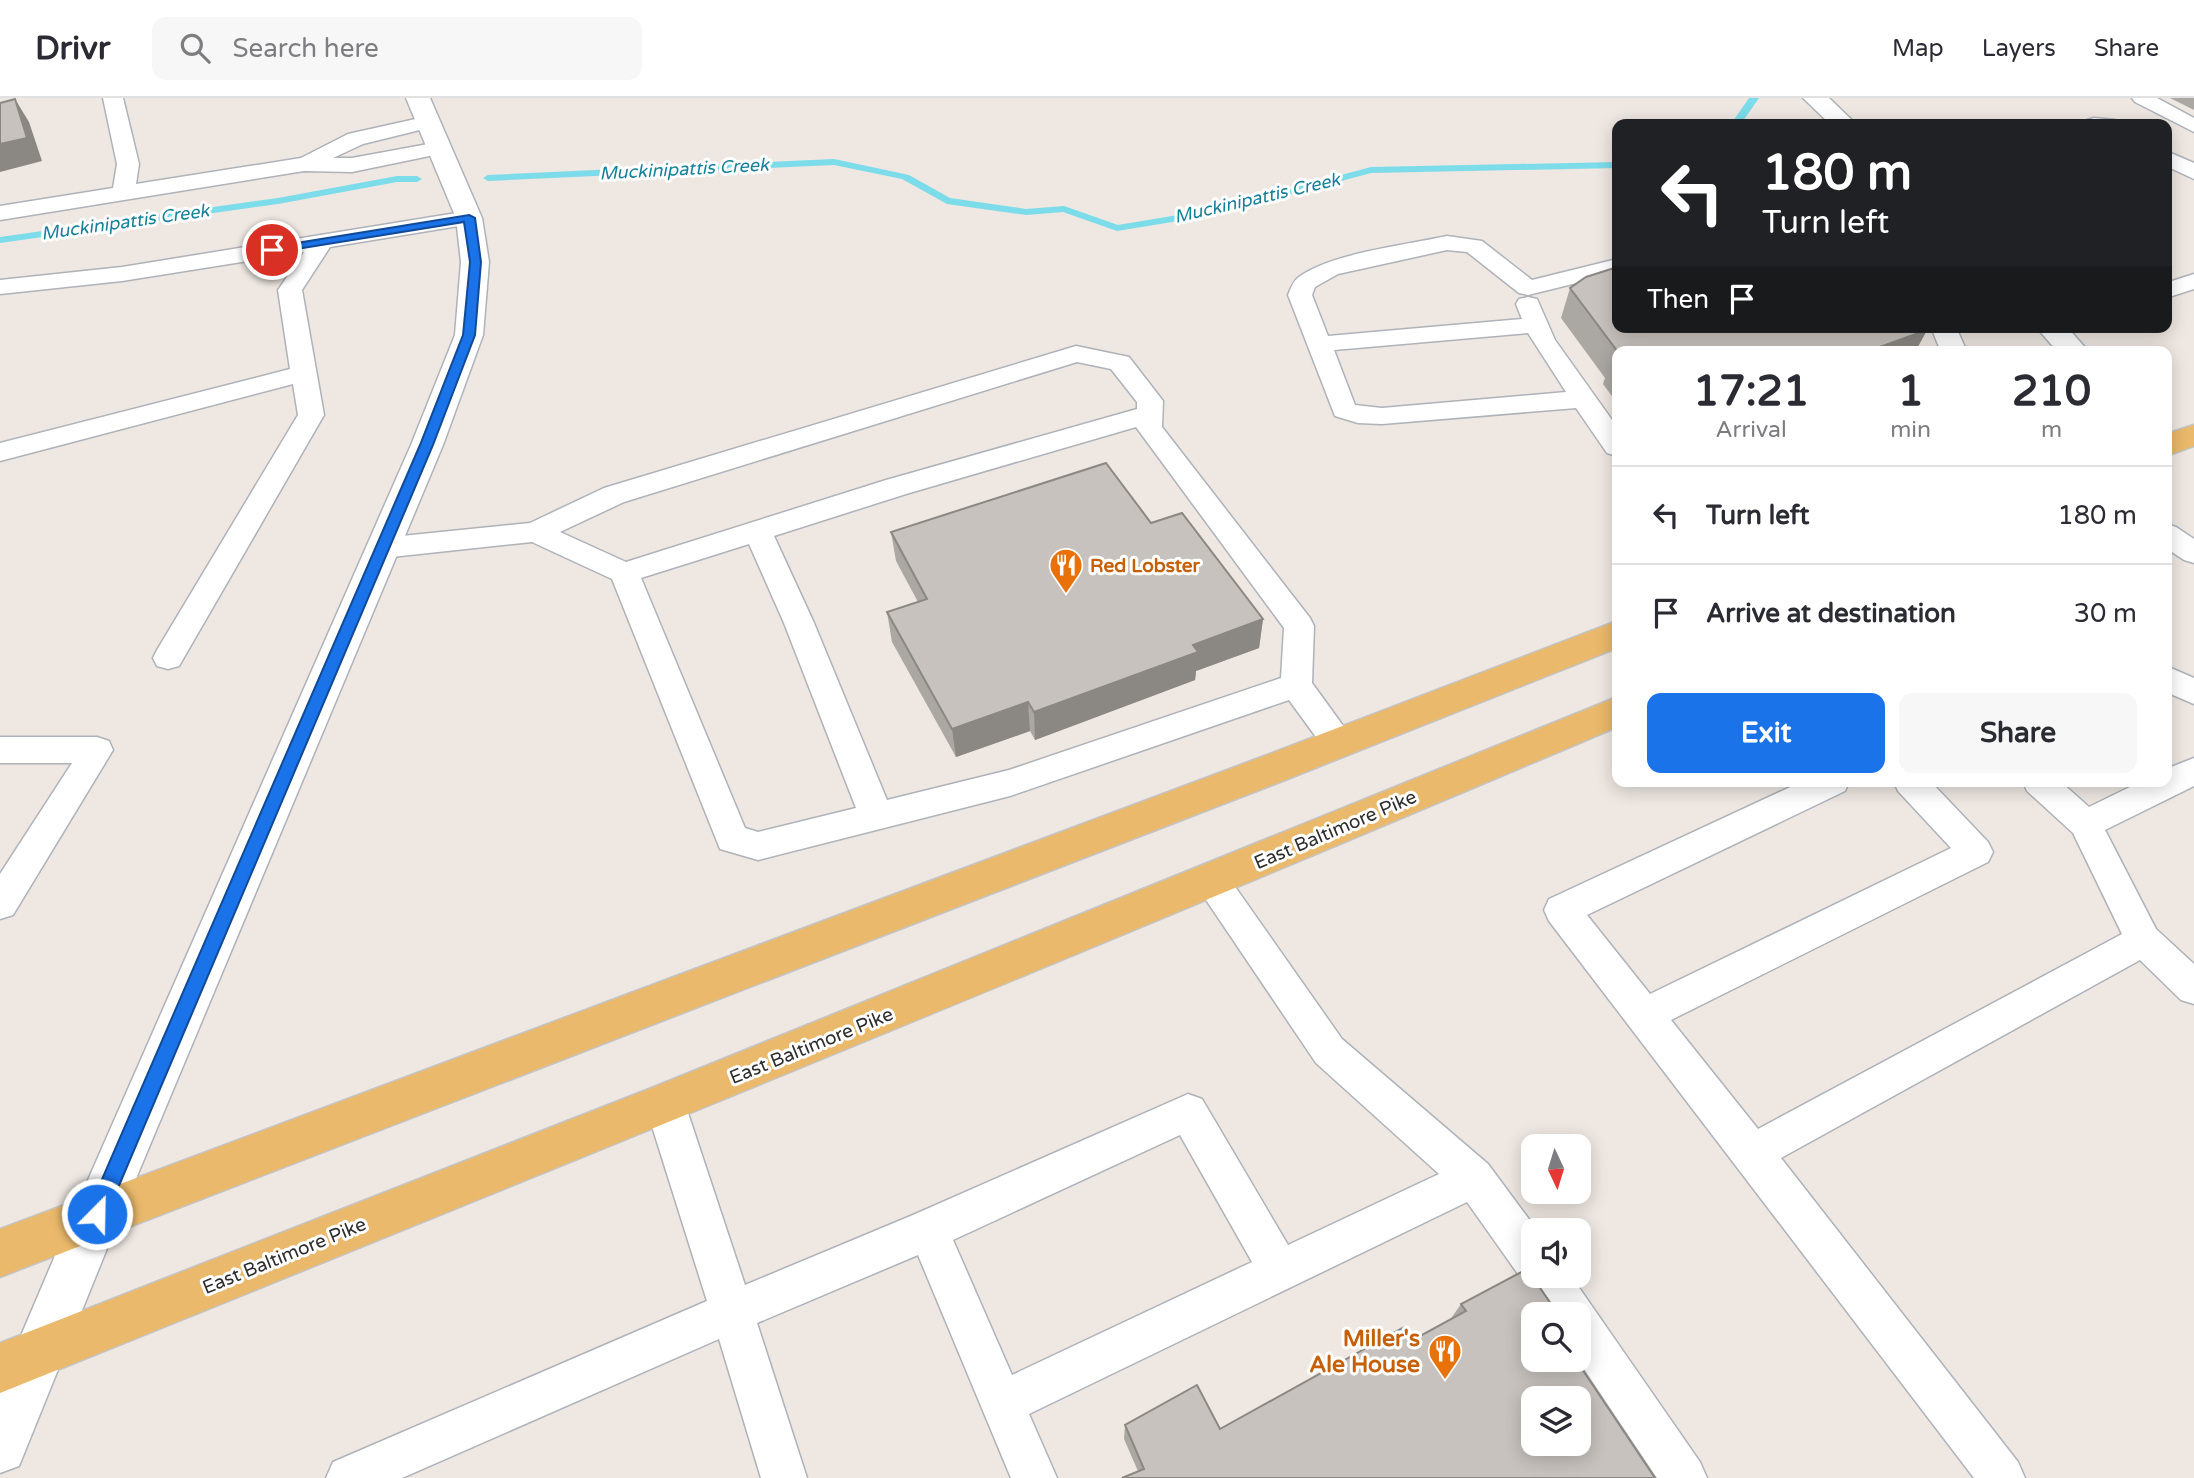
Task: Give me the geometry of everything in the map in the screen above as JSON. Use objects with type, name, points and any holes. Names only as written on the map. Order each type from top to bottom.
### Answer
[{"type":"main road","points":[[0,1253],[1612,636]]},
{"type":"main road","name":"East Baltimore Pike","points":[[21,1359],[665,1104],[1212,881],[1612,713]]},
{"type":"street","points":[[1815,98],[1838,119]]},
{"type":"street","points":[[0,1447],[21,1359],[97,1214],[382,548],[469,335],[475,262],[469,218],[429,123]]},
{"type":"street","points":[[2056,333],[2069,346]]},
{"type":"lane","points":[[113,98],[128,164],[124,192]]},
{"type":"lane","points":[[2142,98],[2194,126]]},
{"type":"lane","points":[[0,213],[304,164],[352,164],[429,123]]},
{"type":"lane","points":[[2172,159],[2194,172]]},
{"type":"lane","points":[[0,287],[122,274],[469,218]]},
{"type":"lane","points":[[168,658],[311,415],[290,290],[322,242]]},
{"type":"lane","points":[[1528,288],[1474,246],[1447,243],[1330,269],[1305,283],[1300,295],[1344,410],[1358,415],[1382,416],[1582,400]]},
{"type":"lane","points":[[1528,288],[1612,266]]},
{"type":"lane","points":[[2172,289],[2194,281]]},
{"type":"lane","points":[[1528,288],[1528,308],[1536,325],[1582,400],[1612,440]]},
{"type":"lane","points":[[1318,344],[1536,325]]},
{"type":"lane","points":[[382,548],[535,531],[614,495],[1076,354],[1120,363],[1150,401],[1149,428],[1299,626],[1296,685],[1338,743]]},
{"type":"lane","points":[[0,452],[304,373]]},
{"type":"lane","points":[[624,573],[1149,414]]},
{"type":"lane","points":[[535,531],[624,573],[732,838],[758,846],[1010,783],[1296,685]]},
{"type":"lane","points":[[758,531],[799,623],[876,815]]},
{"type":"lane","points":[[2172,538],[2194,553]]},
{"type":"lane","points":[[2172,681],[2194,692]]},
{"type":"lane","points":[[0,750],[97,750],[0,904]]},
{"type":"lane","points":[[2172,782],[2194,771]]},
{"type":"lane","points":[[1822,787],[1562,910],[2003,1478]]},
{"type":"lane","points":[[1644,1015],[1976,852],[1915,787]]},
{"type":"lane","points":[[2044,787],[2085,824],[2143,940],[2194,988]]},
{"type":"lane","points":[[2085,824],[2161,787]]},
{"type":"lane","points":[[1212,881],[1329,1051],[1474,1178],[1521,1243]]},
{"type":"lane","points":[[1752,1153],[2143,940]]},
{"type":"lane","points":[[665,1104],[784,1478]]},
{"type":"lane","points":[[349,1478],[928,1230],[1188,1112],[1280,1271]]},
{"type":"lane","points":[[1003,1403],[1474,1178]]},
{"type":"lane","points":[[928,1230],[1034,1478]]},
{"type":"lane","points":[[1591,1341],[1684,1478]]},
{"type":"building","points":[[15,99],[27,138],[0,144],[0,103]]},
{"type":"building","points":[[1612,269],[1612,333],[1919,333],[1883,346],[1614,346],[1570,288],[1586,277]]},
{"type":"building","name":"Red Lobster","points":[[1106,463],[1151,523],[1182,513],[1263,619],[1193,645],[1198,652],[1034,712],[1028,702],[952,729],[887,612],[927,599],[891,532]]},
{"type":"building","name":"Miller's Ale House","points":[[1521,1272],[1521,1288],[1540,1288],[1550,1302],[1521,1302],[1521,1372],[1584,1372],[1655,1478],[1122,1478],[1144,1469],[1125,1425],[1197,1385],[1220,1429],[1404,1327],[1413,1340],[1466,1311],[1461,1304]]},
{"type":"waterway","name":"Muckinipattis Creek","points":[[1739,119],[1754,98]]},
{"type":"waterway","name":"Muckinipattis Creek","points":[[488,178],[834,162],[905,177],[947,201],[1026,212],[1064,209],[1117,228],[1215,212],[1371,170],[1612,165]]},
{"type":"waterway","name":"Muckinipattis Creek","points":[[0,240],[278,201],[397,179],[417,179]]},
{"type":"place","name":"Red Lobster","points":[[1066,595]]},
{"type":"place","name":"Miller's Ale House","points":[[1445,1381]]},
{"type":"route","points":[[97,1214],[427,445],[469,335],[475,262],[469,218],[272,250]]}]
